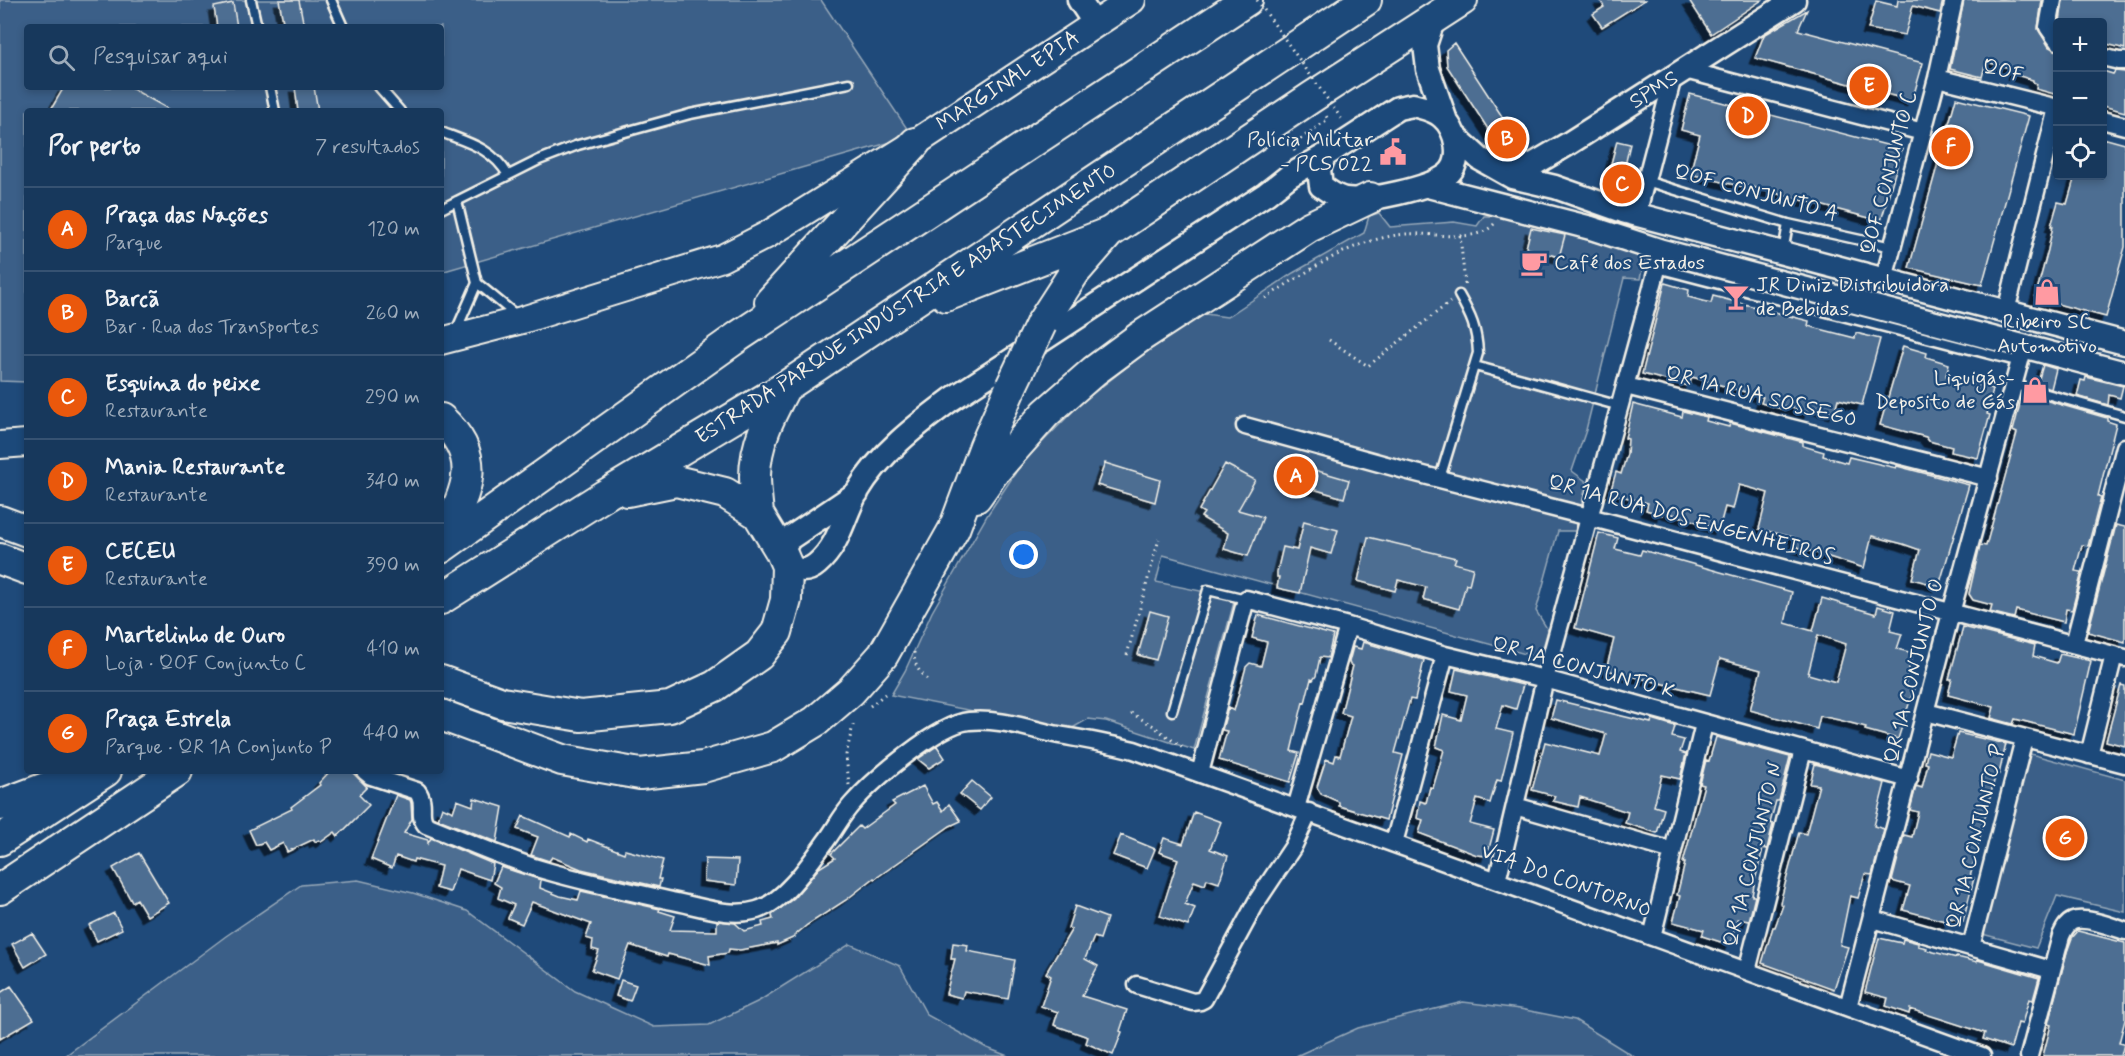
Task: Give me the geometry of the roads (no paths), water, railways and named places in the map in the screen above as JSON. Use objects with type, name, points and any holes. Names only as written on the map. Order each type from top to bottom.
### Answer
[{"type":"highway","points":[[444,546],[740,336],[1247,0]]},
{"type":"highway","name":"ESTRADA PARQUE INDÚSTRIA E ABASTECIMENTO","points":[[444,597],[605,495],[785,387],[1366,0]]},
{"type":"highway","points":[[896,315],[1110,232],[1462,0]]},
{"type":"highway","points":[[740,336],[915,143]]},
{"type":"highway","points":[[444,716],[562,760],[640,774],[703,767],[773,747],[816,721],[851,691],[883,655],[954,529],[993,473],[1046,413],[1094,371],[1140,337],[1309,226],[1370,198]]},
{"type":"highway","points":[[954,529],[985,446],[1041,324],[1074,273],[1110,232]]},
{"type":"highway","points":[[444,682],[502,703],[581,716],[670,706],[715,686],[759,655],[777,632],[786,600],[784,559],[758,514],[755,476],[759,444],[771,413],[785,387]]},
{"type":"highway","points":[[444,422],[454,430],[466,452],[469,475],[461,500],[444,535]]},
{"type":"highway","points":[[605,495],[676,482],[724,493],[758,514]]},
{"type":"highway","points":[[0,521],[24,530]]},
{"type":"highway","points":[[0,559],[24,568]]},
{"type":"highway","points":[[0,576],[24,581]]},
{"type":"highway","points":[[0,805],[84,774]]},
{"type":"highway","points":[[0,840],[101,774]]},
{"type":"highway","points":[[0,889],[172,774]]},
{"type":"main road","name":"MARGINAL EPIA","points":[[448,339],[522,320],[723,258],[767,235],[915,143],[1132,0]]},
{"type":"main road","points":[[0,445],[24,443]]},
{"type":"street","points":[[1079,0],[1095,24]]},
{"type":"street","name":"SPMS","points":[[1512,177],[1568,144],[1794,0]]},
{"type":"street","name":"QOF CONJUNTO C","points":[[1884,279],[1937,78],[1954,0]]},
{"type":"street","points":[[2053,0],[2048,27],[2053,34]]},
{"type":"street","points":[[1266,194],[1300,185],[1321,186],[1336,196],[1352,199],[1370,198],[1428,186],[1449,174],[1456,160],[1457,151],[1428,69],[1425,45],[1434,18]]},
{"type":"street","points":[[2107,58],[2125,61]]},
{"type":"street","points":[[1637,214],[1679,74],[1923,132]]},
{"type":"street","name":"QOF","points":[[1937,78],[2053,107]]},
{"type":"street","points":[[857,493],[842,531],[817,564],[809,570],[800,570],[784,559],[790,538],[857,493],[902,438],[952,399],[1266,194],[1289,176],[1398,108],[1413,105],[1433,110],[1480,159],[1512,177],[1555,187],[1637,214],[2125,343]]},
{"type":"street","points":[[2107,121],[2125,126]]},
{"type":"street","points":[[2006,311],[2053,124]]},
{"type":"street","points":[[1321,186],[1319,170],[1324,156]]},
{"type":"street","points":[[1428,186],[1614,235],[1660,260],[1827,294],[2022,354],[2125,373]]},
{"type":"street","points":[[1614,235],[1615,224],[1620,219],[1637,214]]},
{"type":"street","points":[[1497,881],[1545,680],[1660,260]]},
{"type":"street","points":[[1827,294],[1835,265]]},
{"type":"street","name":"QR 1A CONJUNTO O","points":[[1848,1008],[1951,613],[2022,354]]},
{"type":"street","name":"QR 1A RUA SOSSEGO","points":[[1626,386],[1989,478]]},
{"type":"street","name":"QR 1A RUA DOS ENGENHEIROS","points":[[1245,426],[2119,657]]},
{"type":"street","points":[[2074,644],[2117,512],[2125,447]]},
{"type":"street","points":[[1202,767],[1246,599]]},
{"type":"street","name":"QR 1A CONJUNTO K","points":[[1246,599],[1444,655],[1909,778]]},
{"type":"street","points":[[1137,985],[1192,1002],[1204,999],[1209,993],[1227,954],[1257,901],[1293,847],[1348,626]]},
{"type":"street","points":[[1394,843],[1444,655]]},
{"type":"street","points":[[2089,755],[2119,657]]},
{"type":"street","points":[[1926,712],[2125,764]]},
{"type":"street","name":"VIA DO CONTORNO","points":[[369,774],[417,791],[423,803],[422,819],[426,825],[509,858],[541,869],[644,894],[719,911],[742,913],[759,910],[776,900],[811,863],[852,804],[913,750],[944,730],[967,721],[989,720],[1103,742],[1202,767],[1303,810],[1982,1056]]},
{"type":"street","points":[[1652,937],[1704,724]]},
{"type":"street","name":"QR 1A CONJUNTO P","points":[[1971,947],[2024,739]]},
{"type":"street","name":"QR 1A CONJUNTO N","points":[[1747,971],[1803,750]]},
{"type":"street","points":[[1515,806],[1673,851]]},
{"type":"street","points":[[1872,919],[2052,970]]},
{"type":"street","points":[[2029,1056],[2061,936],[2070,922],[2083,920],[2125,931]]},
{"type":"lane","points":[[251,0],[256,24]]},
{"type":"lane","points":[[331,0],[342,24]]},
{"type":"lane","points":[[444,208],[539,160],[578,146],[690,114],[849,83]]},
{"type":"lane","points":[[271,90],[274,108]]},
{"type":"lane","points":[[382,90],[397,108]]},
{"type":"lane","points":[[444,133],[489,153],[499,161],[508,176]]},
{"type":"lane","name":"QOF CONJUNTO A","points":[[1646,181],[1788,224],[1892,247]]},
{"type":"lane","points":[[458,201],[477,283],[522,320]]},
{"type":"lane","points":[[1783,252],[1788,224]]},
{"type":"lane","points":[[1660,260],[2022,354]]},
{"type":"lane","points":[[448,339],[477,283]]},
{"type":"lane","points":[[1440,478],[1478,353],[1477,334],[1472,318],[1459,295]]},
{"type":"lane","points":[[1475,366],[1620,406]]},
{"type":"lane","points":[[2014,385],[2125,416]]},
{"type":"lane","points":[[1172,711],[1208,590],[1246,599]]},
{"type":"place","name":"CECEU","points":[[1869,86]]},
{"type":"place","name":"Mania Restaurante","points":[[1748,116]]},
{"type":"place","name":"Barcã","points":[[1507,139]]},
{"type":"place","name":"Martelinho de Ouro","points":[[1951,147]]},
{"type":"place","name":"Polícia Militar - PCS 022","points":[[1393,152]]},
{"type":"place","name":"Esquina do peixe","points":[[1622,184]]},
{"type":"place","name":"Café dos Estados","points":[[1534,263]]},
{"type":"place","name":"Ribeiro SC Automotivo","points":[[2047,292]]},
{"type":"place","name":"JR Diniz Distribuidora de Bebidas","points":[[1736,297]]},
{"type":"place","name":"Liquigás- Deposito de Gás","points":[[2035,390]]},
{"type":"place","name":"Praça das Nações","points":[[1296,476]]},
{"type":"place","name":"Praça Estrela","points":[[2065,838]]}]
